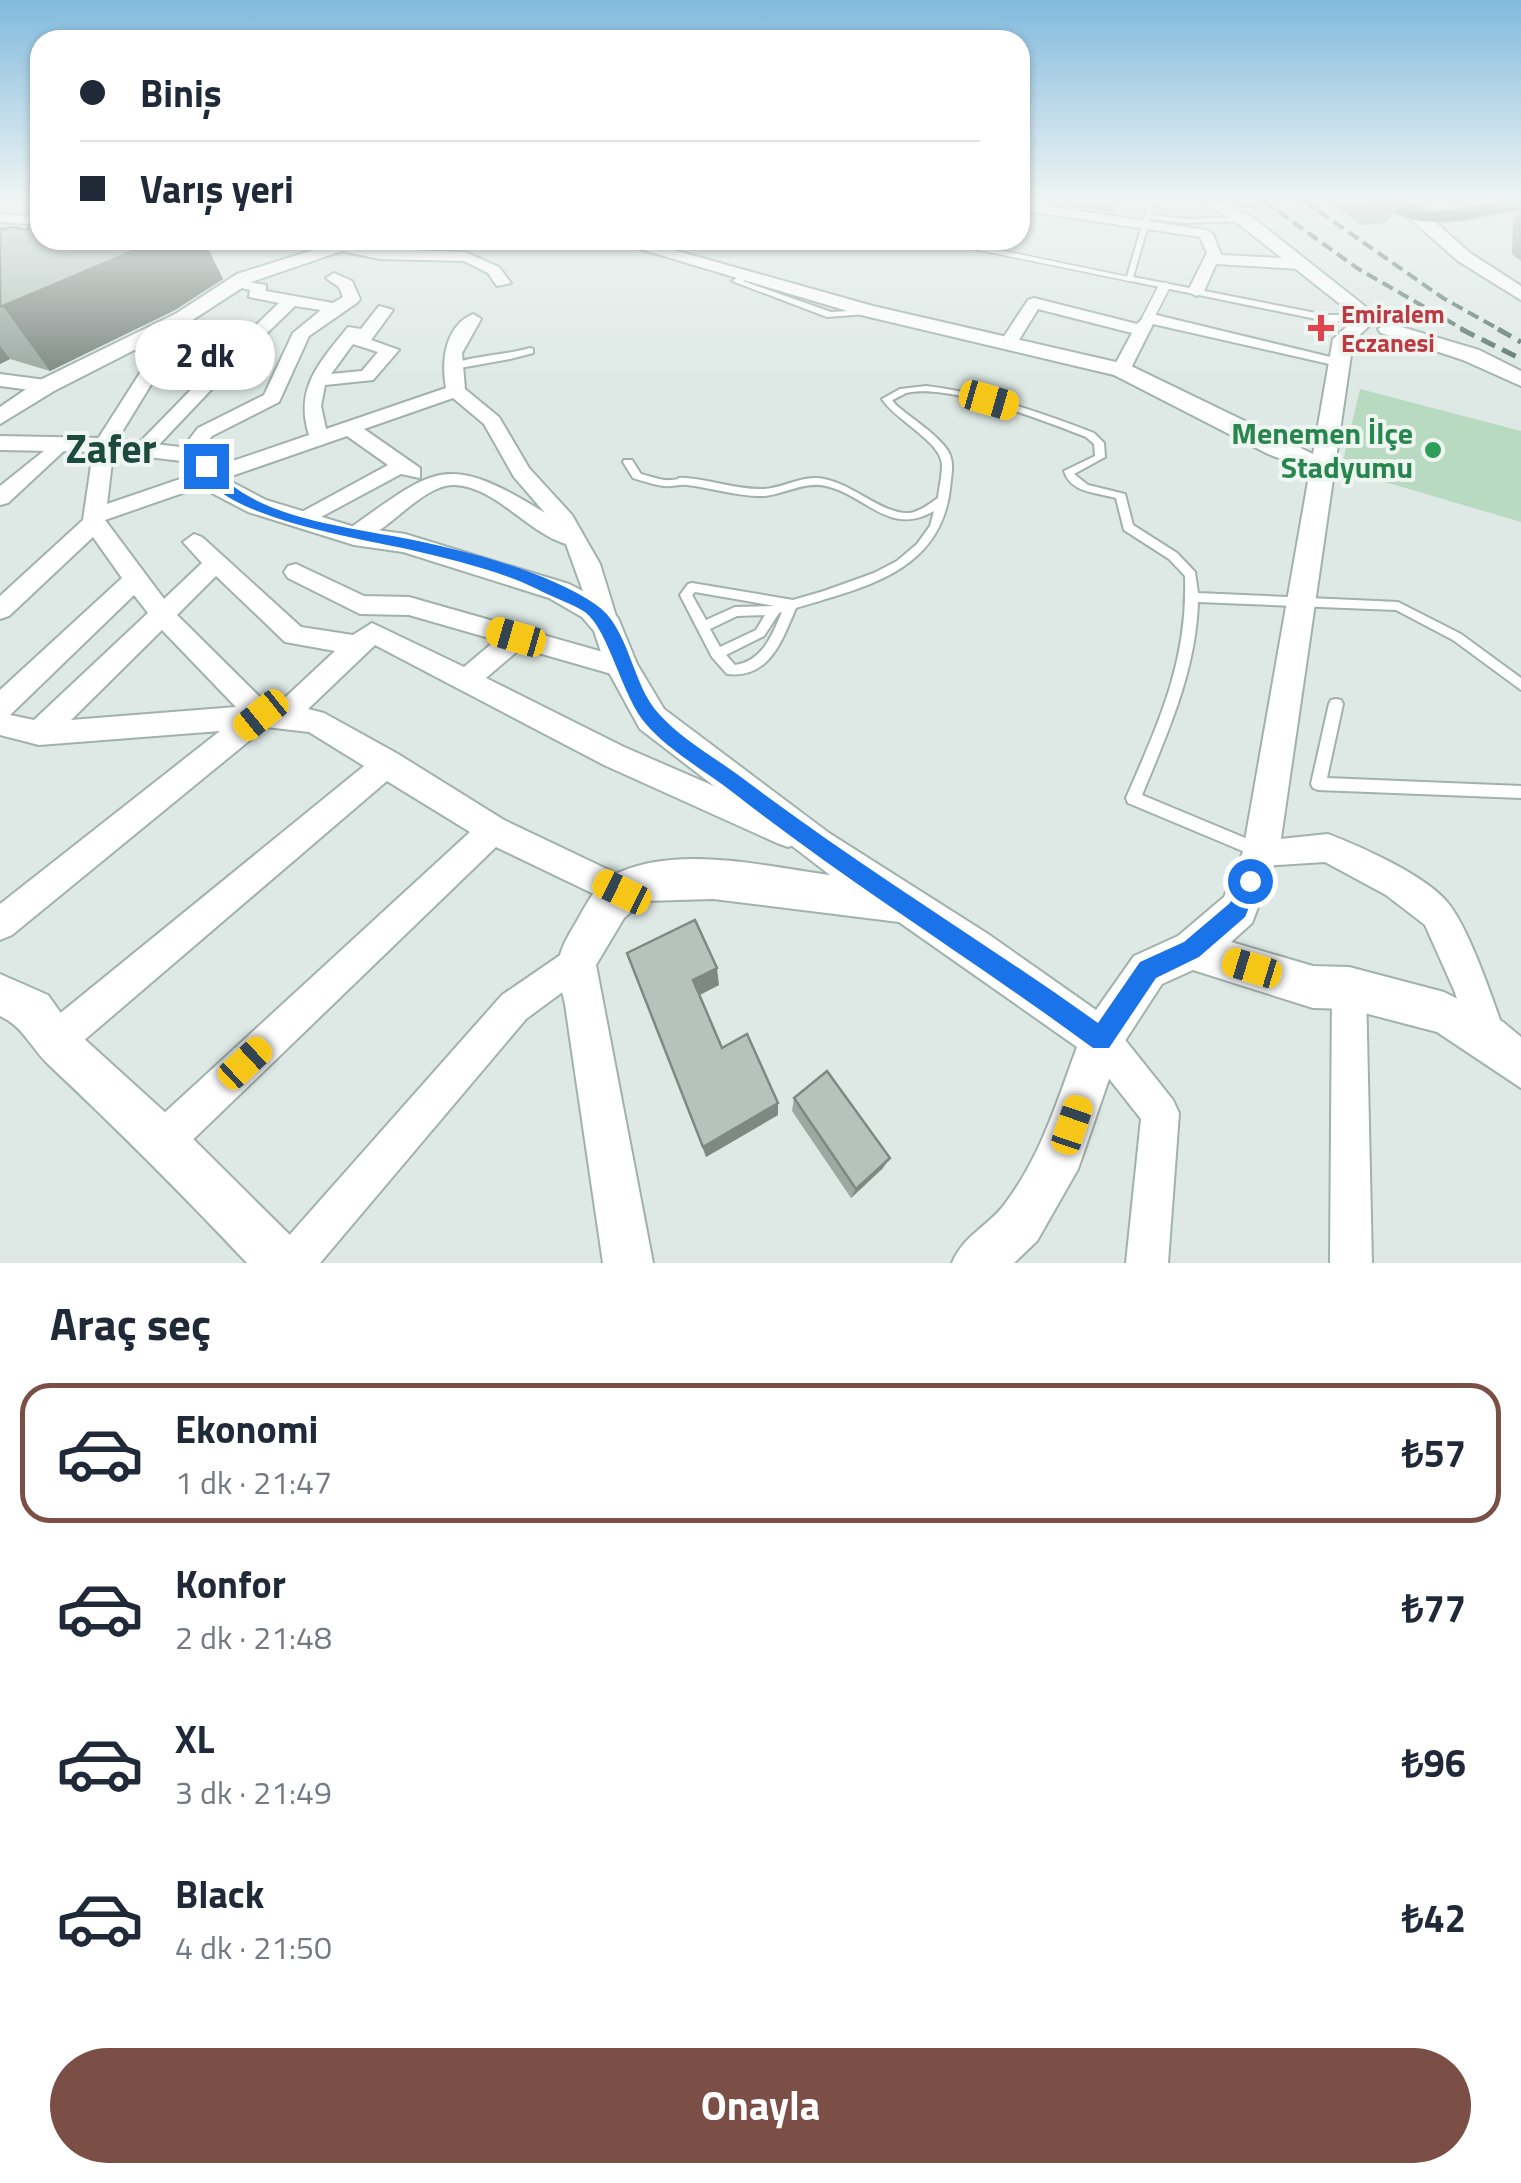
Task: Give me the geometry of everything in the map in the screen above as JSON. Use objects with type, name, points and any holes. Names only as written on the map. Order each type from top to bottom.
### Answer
[{"type":"street","points":[[0,417],[46,386],[184,317],[237,282],[296,260]]},
{"type":"street","points":[[463,260],[494,271],[503,283]]},
{"type":"street","points":[[687,260],[868,311],[1121,370],[1277,449],[1323,466]]},
{"type":"street","points":[[1040,260],[1130,278]]},
{"type":"street","points":[[1196,291],[1211,260]]},
{"type":"street","points":[[1228,260],[1300,264]]},
{"type":"street","points":[[1295,260],[1373,322],[1521,373]]},
{"type":"street","points":[[1469,260],[1521,294]]},
{"type":"street","points":[[1487,260],[1521,282]]},
{"type":"street","points":[[216,270],[259,271]]},
{"type":"street","points":[[198,464],[205,432],[266,403],[280,388],[292,348],[312,322],[352,299],[346,284],[334,278]]},
{"type":"street","points":[[237,282],[260,288],[254,294],[290,298],[290,302]]},
{"type":"street","points":[[1121,370],[1165,285]]},
{"type":"street","points":[[290,302],[335,308]]},
{"type":"street","points":[[129,346],[250,349],[260,332],[290,302]]},
{"type":"street","points":[[1008,344],[1034,303],[1338,362]]},
{"type":"street","points":[[280,388],[367,376],[390,350],[360,342],[384,310]]},
{"type":"street","points":[[184,317],[104,444],[93,520],[164,617],[272,715]]},
{"type":"street","points":[[473,319],[464,328],[449,367],[456,391],[492,420],[521,472],[564,520],[579,549],[622,667],[652,719],[816,845],[974,948],[1101,1040],[1160,1114],[1147,1263]]},
{"type":"street","points":[[977,1263],[1020,1224],[1062,1153],[1101,1040],[1148,970],[1192,950],[1238,910],[1261,852],[1343,338],[1373,322]]},
{"type":"street","points":[[320,440],[308,410],[317,384],[354,331]]},
{"type":"street","points":[[144,449],[239,350]]},
{"type":"street","points":[[0,380],[46,386]]},
{"type":"street","points":[[0,610],[93,520],[147,502],[198,464],[320,440],[456,391]]},
{"type":"street","points":[[352,430],[430,484]]},
{"type":"street","points":[[0,443],[104,444],[144,449],[198,464],[220,486],[258,506],[354,536],[405,544],[530,579],[592,609],[607,626]]},
{"type":"street","points":[[0,498],[60,444]]},
{"type":"street","points":[[298,520],[401,466]]},
{"type":"street","points":[[354,536],[430,484],[455,478],[533,513],[579,549]]},
{"type":"street","points":[[194,542],[294,635],[365,638],[466,680],[614,756],[816,845]]},
{"type":"street","points":[[39,733],[164,617],[216,562]]},
{"type":"street","points":[[296,572],[360,605],[410,606],[622,667]]},
{"type":"street","points":[[0,706],[136,579]]},
{"type":"street","points":[[0,924],[272,715],[365,638],[389,606]]},
{"type":"street","points":[[466,680],[516,637]]},
{"type":"street","points":[[0,724],[39,733],[172,726],[272,715],[314,721],[493,830],[622,892]]},
{"type":"street","points":[[55,1041],[388,763]]},
{"type":"street","points":[[162,1141],[493,830]]},
{"type":"street","points":[[1261,852],[1328,848],[1397,884],[1436,914],[1470,985],[1488,1037]]},
{"type":"street","points":[[293,1263],[514,1007],[574,962],[622,892],[654,880],[704,879],[902,903]]},
{"type":"street","points":[[1192,950],[1313,987],[1350,988],[1444,1012],[1488,1037],[1521,1066]]},
{"type":"street","points":[[574,962],[586,1004],[628,1263]]},
{"type":"street","points":[[1350,988],[1352,1263]]},
{"type":"street","points":[[0,995],[33,1010],[55,1041],[162,1141],[282,1263]]},
{"type":"lane","points":[[1135,260],[1130,278],[1373,322]]},
{"type":"lane","points":[[449,367],[478,360],[506,360],[530,351]]},
{"type":"lane","points":[[703,627],[735,612],[775,610],[881,574],[920,552],[940,520],[948,461],[941,448],[892,407],[887,399],[902,389],[989,400],[1090,436],[1099,443],[1100,458],[1068,473],[1071,480],[1080,487],[1121,496],[1128,528],[1173,556],[1192,574],[1192,634],[1184,668],[1133,798],[1261,852]]},
{"type":"lane","points":[[628,462],[637,476],[668,484],[681,481],[767,492],[826,482],[894,514],[916,516],[943,500]]},
{"type":"lane","points":[[692,587],[792,604],[768,656],[749,670],[732,670],[717,654],[686,595],[692,587]]},
{"type":"lane","points":[[1193,596],[1398,606],[1457,637],[1521,685]]},
{"type":"lane","points":[[717,654],[760,632],[775,610]]},
{"type":"lane","points":[[1336,704],[1318,784],[1521,792]]},
{"type":"green space","name":"Menemen İlçe Stadyumu","points":[[1360,389],[1521,431],[1521,522],[1341,469]]},
{"type":"building","points":[[0,260],[112,260],[3,306]]},
{"type":"building","points":[[695,920],[717,968],[693,980],[722,1048],[747,1034],[778,1103],[703,1147],[627,953]]},
{"type":"building","points":[[827,1071],[890,1158],[856,1189],[794,1098]]},
{"type":"railway","points":[[1346,260],[1466,331]]},
{"type":"railway","points":[[1388,260],[1443,298],[1502,331]]},
{"type":"railway","points":[[1461,329],[1521,359]]},
{"type":"railway","points":[[1498,329],[1521,342]]},
{"type":"place","name":"Emiralem Eczanesi","points":[[1321,328]]},
{"type":"place","name":"Menemen İlçe Stadyumu","points":[[1433,450]]},
{"type":"district","name":"Zafer","points":[[111,448]]},
{"type":"route","points":[[206,466],[220,486],[258,506],[354,536],[405,544],[530,579],[592,609],[607,626],[636,696],[652,719],[816,845],[974,948],[1101,1040],[1148,970],[1192,950],[1238,910],[1250,881]]}]
